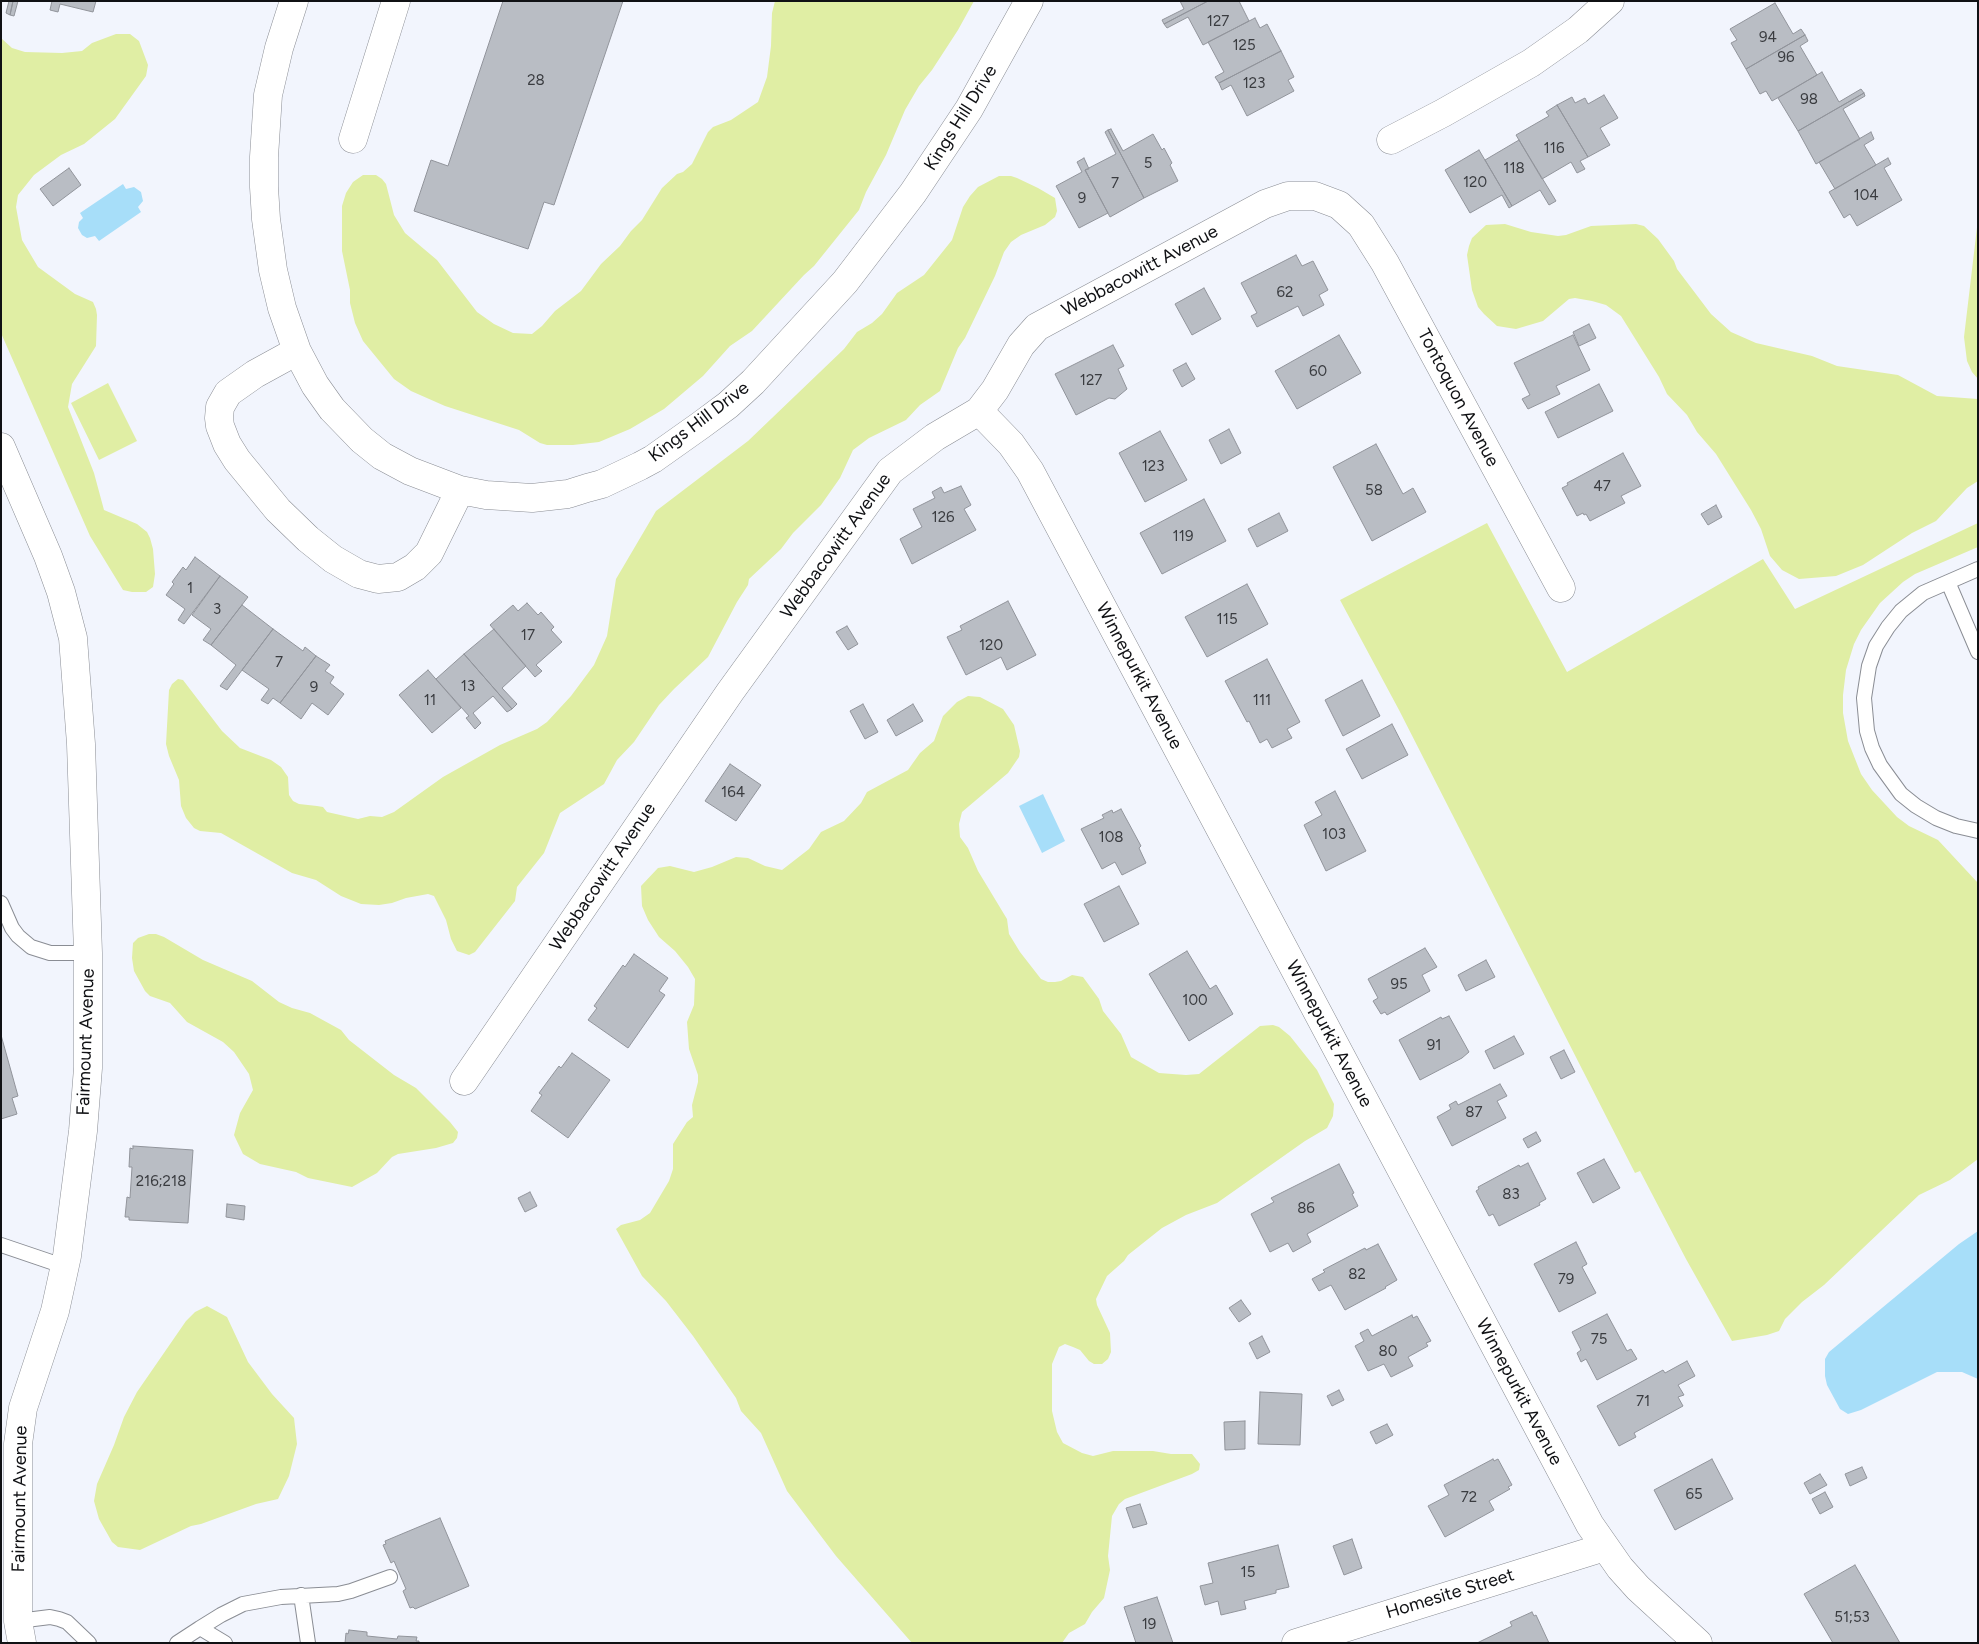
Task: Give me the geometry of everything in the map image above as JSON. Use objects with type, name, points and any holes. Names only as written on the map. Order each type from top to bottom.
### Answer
[{"type":"street","name":"Kings Hill Drive","points":[[294,1],[279,48],[268,95],[264,150],[264,187],[273,270],[282,308],[298,351],[315,385],[332,409],[371,448],[410,472],[460,490],[486,495],[532,498],[568,494],[602,484],[653,459],[728,405],[753,382],[845,282],[893,221],[935,162],[969,109],[1029,1]]},
{"type":"street","points":[[353,139],[396,1]]},
{"type":"street","points":[[1391,140],[1531,63],[1578,30],[1610,1]]},
{"type":"street","name":"Webbacowitt Avenue","points":[[464,1081],[730,692],[877,488],[890,472],[910,455],[979,411],[1021,345],[1037,327],[1256,209],[1288,196],[1302,194],[1315,196],[1329,200],[1349,213]]},
{"type":"street","name":"Tontoquon Avenue","points":[[1349,213],[1361,225],[1385,263],[1561,588]]},
{"type":"street","points":[[298,351],[255,374],[228,393],[220,407],[219,418],[227,444],[237,460],[278,510],[308,540],[333,559],[359,574],[378,579],[398,577],[415,567],[429,553],[460,490]]},
{"type":"street","name":"Winnepurkit Avenue","points":[[979,411],[1010,444],[1030,471],[1578,1502],[1605,1547],[1638,1588],[1698,1643]]},
{"type":"street","name":"Fairmount Avenue","points":[[1,447],[48,556],[61,592],[73,638],[81,744],[88,953],[88,1068],[83,1131],[66,1267],[55,1311],[31,1382],[20,1429],[17,1460],[14,1629]]},
{"type":"street","name":"Homesite Street","points":[[1296,1643],[1605,1547]]},
{"type":"lane","points":[[1978,570],[1923,593],[1901,610],[1876,646],[1868,666],[1865,682],[1864,715],[1869,740],[1880,765],[1901,794],[1936,818],[1956,826],[1978,831]]},
{"type":"lane","points":[[1948,582],[1978,652]]},
{"type":"lane","points":[[1,903],[12,928],[31,947],[50,953],[88,953]]},
{"type":"lane","points":[[1,1245],[66,1267]]},
{"type":"lane","points":[[178,1643],[221,1615],[243,1604],[302,1595],[326,1595],[351,1591],[390,1577]]},
{"type":"lane","points":[[302,1595],[308,1643]]},
{"type":"lane","points":[[14,1629],[50,1617],[67,1622],[89,1643]]},
{"type":"lane","points":[[200,1628],[225,1643]]},
{"type":"green space","points":[[775,1],[974,1],[958,30],[932,70],[919,86],[905,110],[886,155],[866,192],[859,210],[814,266],[752,331],[730,346],[703,376],[664,409],[630,429],[599,442],[573,445],[547,445],[540,443],[519,430],[445,406],[411,391],[394,379],[363,341],[355,323],[350,303],[350,290],[342,251],[342,206],[346,193],[353,182],[363,175],[376,175],[382,179],[386,184],[394,215],[405,233],[437,260],[477,312],[494,324],[513,333],[532,334],[555,311],[581,291],[601,264],[620,246],[642,220],[662,188],[677,174],[683,172],[692,164],[708,132],[713,127],[731,120],[758,102],[767,77],[771,46],[772,13]]},
{"type":"green space","points":[[116,34],[130,34],[139,41],[148,65],[146,76],[115,119],[84,144],[61,155],[34,175],[18,195],[16,207],[22,240],[38,267],[75,294],[93,302],[96,309],[96,346],[72,384],[68,407],[94,473],[104,510],[137,524],[147,532],[150,538],[155,574],[153,587],[146,592],[123,590],[90,536],[1,333],[1,38],[12,48],[25,52],[62,53],[82,51],[92,43]]},
{"type":"green space","points":[[999,176],[1017,178],[1055,198],[1057,211],[1055,217],[1045,225],[1021,235],[1011,242],[1004,252],[995,276],[965,338],[958,348],[940,391],[920,405],[906,420],[869,438],[853,450],[840,478],[821,505],[793,533],[781,549],[749,579],[748,585],[708,657],[659,705],[634,742],[617,760],[604,784],[560,813],[544,853],[517,887],[515,901],[475,952],[469,955],[457,951],[451,939],[446,920],[434,896],[428,894],[379,905],[361,904],[341,896],[316,880],[292,873],[221,833],[200,831],[194,828],[186,818],[181,806],[179,780],[166,744],[169,690],[178,679],[183,680],[222,731],[240,748],[271,760],[281,767],[288,777],[289,795],[293,801],[299,804],[323,807],[327,812],[358,819],[370,816],[382,817],[394,812],[443,777],[500,745],[537,729],[547,722],[571,696],[594,665],[607,636],[616,579],[656,511],[748,441],[844,349],[857,332],[882,314],[897,293],[924,275],[952,240],[963,207],[970,196],[978,187]]},
{"type":"green space","points":[[1978,219],[1978,379],[1967,361],[1964,337]]},
{"type":"green space","points":[[1505,224],[1531,232],[1558,236],[1591,226],[1636,224],[1644,226],[1658,239],[1674,261],[1677,269],[1711,314],[1731,332],[1756,343],[1812,356],[1837,366],[1898,375],[1937,396],[1978,399],[1978,481],[1967,488],[1936,521],[1912,533],[1863,565],[1836,576],[1799,579],[1782,570],[1770,556],[1761,529],[1751,510],[1716,454],[1697,432],[1687,415],[1667,394],[1659,377],[1621,316],[1606,305],[1575,298],[1569,299],[1543,321],[1516,329],[1497,326],[1478,307],[1472,290],[1467,255],[1469,246],[1472,238],[1486,225]]},
{"type":"green space","points":[[108,383],[137,441],[99,460],[71,403]]},
{"type":"green space","points":[[1487,523],[1567,672],[1763,559],[1795,609],[1978,523],[1978,547],[1915,574],[1880,603],[1861,630],[1854,644],[1846,670],[1843,713],[1848,741],[1861,774],[1872,790],[1897,817],[1909,826],[1938,840],[1978,883],[1978,1159],[1950,1180],[1919,1195],[1824,1285],[1802,1302],[1785,1319],[1779,1331],[1732,1341],[1640,1171],[1635,1173],[1399,710],[1340,600]]},
{"type":"green space","points":[[968,696],[980,697],[1003,709],[1014,725],[1020,751],[1019,757],[1008,773],[962,812],[959,824],[960,837],[1007,919],[1009,934],[1041,979],[1055,982],[1072,975],[1083,977],[1099,999],[1103,1011],[1121,1034],[1131,1057],[1159,1073],[1199,1074],[1260,1026],[1273,1025],[1279,1027],[1290,1036],[1317,1070],[1334,1104],[1333,1116],[1327,1128],[1305,1141],[1217,1203],[1186,1215],[1162,1228],[1128,1255],[1107,1276],[1096,1299],[1110,1333],[1111,1352],[1108,1359],[1102,1364],[1094,1364],[1080,1350],[1065,1344],[1059,1347],[1052,1364],[1052,1411],[1057,1432],[1063,1443],[1082,1453],[1093,1456],[1113,1451],[1153,1451],[1171,1454],[1192,1454],[1200,1464],[1199,1470],[1192,1474],[1125,1499],[1119,1504],[1112,1516],[1108,1556],[1110,1570],[1104,1598],[1085,1624],[1069,1633],[1062,1643],[912,1643],[836,1556],[787,1491],[761,1433],[741,1411],[736,1398],[693,1336],[666,1301],[642,1276],[616,1229],[621,1225],[640,1220],[650,1213],[669,1181],[673,1169],[673,1144],[687,1122],[693,1117],[692,1105],[698,1082],[698,1075],[689,1049],[687,1022],[694,1005],[695,979],[688,967],[675,951],[659,937],[648,920],[642,906],[641,886],[658,868],[670,866],[694,872],[736,857],[748,858],[765,866],[782,870],[809,849],[821,832],[844,821],[861,803],[867,792],[908,770],[920,753],[934,741],[943,716],[957,702]]},
{"type":"green space","points":[[149,934],[164,937],[203,960],[252,981],[279,1002],[310,1013],[341,1030],[349,1040],[394,1075],[416,1088],[450,1122],[458,1132],[457,1138],[453,1143],[436,1148],[398,1154],[392,1157],[377,1173],[352,1187],[308,1178],[296,1172],[260,1164],[243,1154],[234,1135],[240,1113],[253,1090],[249,1074],[234,1052],[223,1042],[187,1022],[170,1003],[150,996],[145,991],[134,971],[132,958],[133,943],[138,938]]},
{"type":"green space","points":[[207,1306],[227,1317],[248,1362],[272,1394],[294,1418],[297,1444],[289,1476],[278,1499],[256,1504],[191,1526],[140,1550],[118,1547],[112,1542],[99,1519],[94,1501],[97,1484],[124,1417],[137,1392],[186,1321],[195,1312]]},
{"type":"water","points":[[123,184],[126,189],[134,187],[141,192],[143,201],[138,207],[141,212],[99,241],[95,236],[87,238],[82,235],[78,228],[79,222],[83,218],[80,213]]},
{"type":"water","points":[[1043,794],[1065,841],[1042,853],[1019,806]]},
{"type":"water","points":[[1978,1231],[1978,1379],[1962,1372],[1937,1372],[1861,1410],[1848,1414],[1840,1409],[1827,1385],[1825,1376],[1825,1359],[1829,1352],[1959,1244]]},
{"type":"building","points":[[9,1],[13,1],[10,15],[6,13]]},
{"type":"building","points":[[13,1],[18,1],[14,16],[10,15]]},
{"type":"building","points":[[52,1],[96,1],[93,12],[60,4],[58,12],[50,10]]},
{"type":"building","points":[[503,1],[623,1],[554,205],[544,202],[528,249],[414,211],[431,160],[448,166]]},
{"type":"building","points":[[1180,1],[1208,1],[1164,24],[1162,20],[1184,9]]},
{"type":"building","points":[[1208,1],[1239,1],[1249,21],[1203,45],[1188,17],[1167,28],[1164,24]]},
{"type":"building","points":[[1775,3],[1793,34],[1801,29],[1805,35],[1746,69],[1731,43],[1737,40],[1730,29]]},
{"type":"building","points":[[1255,18],[1260,28],[1267,24],[1281,51],[1219,83],[1215,77],[1224,72],[1208,42]]},
{"type":"building","points":[[1805,35],[1808,41],[1800,46],[1817,75],[1772,101],[1766,91],[1760,94],[1746,69]]},
{"type":"building","points":[[1281,51],[1294,77],[1288,80],[1294,91],[1247,116],[1231,85],[1222,90],[1219,83]]},
{"type":"building","points":[[1822,72],[1839,102],[1861,89],[1864,93],[1798,131],[1778,98]]},
{"type":"building","points":[[1864,93],[1865,96],[1843,109],[1860,139],[1816,164],[1798,131]]},
{"type":"building","points":[[1604,95],[1618,118],[1600,128],[1610,145],[1588,157],[1557,105],[1572,97],[1575,103],[1585,98],[1588,104]]},
{"type":"building","points":[[1557,105],[1588,157],[1580,161],[1585,169],[1577,173],[1571,162],[1542,179],[1516,135],[1549,116],[1546,112]]},
{"type":"building","points":[[1111,129],[1123,151],[1153,134],[1162,150],[1164,148],[1172,163],[1170,165],[1178,181],[1144,198],[1108,130]]},
{"type":"building","points":[[1108,130],[1144,198],[1110,217],[1085,170],[1116,154],[1105,132]]},
{"type":"building","points":[[1871,132],[1874,139],[1864,145],[1876,165],[1835,189],[1819,162]]},
{"type":"building","points":[[1519,140],[1556,201],[1549,205],[1540,190],[1512,206],[1485,160]]},
{"type":"building","points":[[1479,150],[1512,206],[1509,208],[1502,195],[1470,213],[1445,170]]},
{"type":"building","points":[[1084,158],[1089,169],[1085,170],[1108,213],[1079,228],[1056,186],[1082,172],[1077,162]]},
{"type":"building","points":[[1888,158],[1891,164],[1884,168],[1902,200],[1857,226],[1850,214],[1844,218],[1829,192]]},
{"type":"building","points":[[69,168],[81,185],[53,206],[40,189]]},
{"type":"building","points":[[1296,255],[1302,266],[1313,261],[1328,290],[1319,295],[1324,305],[1303,316],[1298,306],[1257,327],[1251,316],[1257,313],[1241,283]]},
{"type":"building","points":[[1204,288],[1221,319],[1192,335],[1175,304]]},
{"type":"building","points":[[1589,324],[1596,338],[1579,346],[1573,332]]},
{"type":"building","points":[[1339,335],[1361,373],[1297,409],[1275,371]]},
{"type":"building","points":[[1573,335],[1590,370],[1556,386],[1560,394],[1528,409],[1522,399],[1530,395],[1514,363]]},
{"type":"building","points":[[1113,345],[1124,366],[1118,369],[1127,389],[1115,399],[1109,398],[1076,415],[1055,374]]},
{"type":"building","points":[[1186,363],[1195,379],[1182,387],[1173,370]]},
{"type":"building","points":[[1599,384],[1613,411],[1558,438],[1545,412]]},
{"type":"building","points":[[1229,429],[1241,453],[1221,464],[1209,440]]},
{"type":"building","points":[[1160,431],[1187,480],[1145,502],[1119,453]]},
{"type":"building","points":[[1376,444],[1403,494],[1413,488],[1426,512],[1372,541],[1333,467]]},
{"type":"building","points":[[1623,453],[1641,486],[1621,496],[1625,503],[1590,521],[1586,514],[1584,515],[1583,513],[1577,516],[1562,488],[1568,485],[1567,483]]},
{"type":"building","points":[[961,486],[971,505],[964,509],[976,530],[912,564],[900,539],[922,527],[913,509],[935,498],[932,492],[941,487],[944,493]]},
{"type":"building","points":[[1204,499],[1226,541],[1162,574],[1140,533]]},
{"type":"building","points":[[1716,505],[1722,517],[1708,525],[1701,514]]},
{"type":"building","points":[[1279,513],[1288,531],[1257,547],[1248,529]]},
{"type":"building","points":[[195,557],[220,576],[184,624],[178,620],[185,609],[166,595],[174,584],[172,582],[183,567],[186,570]]},
{"type":"building","points":[[220,576],[248,597],[211,645],[203,640],[211,629],[192,615]]},
{"type":"building","points":[[1247,584],[1268,624],[1207,657],[1185,617]]},
{"type":"building","points":[[1008,601],[1036,655],[1007,670],[1001,657],[966,675],[947,637],[962,630],[960,626]]},
{"type":"building","points":[[527,603],[538,615],[541,612],[554,627],[551,630],[562,642],[536,665],[542,671],[535,677],[490,625],[513,605],[518,611]]},
{"type":"building","points":[[242,605],[273,629],[227,690],[220,686],[236,665],[211,645]]},
{"type":"building","points":[[847,626],[858,644],[848,650],[836,632]]},
{"type":"building","points":[[273,629],[303,651],[305,647],[316,656],[280,703],[273,698],[268,704],[261,700],[269,689],[242,670]]},
{"type":"building","points":[[494,629],[526,666],[502,688],[517,704],[512,709],[464,654]]},
{"type":"building","points":[[464,654],[512,709],[507,712],[493,696],[473,713],[481,723],[475,729],[466,718],[469,716],[436,679]]},
{"type":"building","points":[[316,656],[330,665],[325,671],[334,677],[330,683],[344,694],[328,715],[312,703],[301,719],[280,703]]},
{"type":"building","points":[[1267,659],[1300,722],[1287,729],[1292,738],[1272,748],[1267,739],[1260,743],[1225,681]]},
{"type":"building","points":[[428,670],[461,708],[432,733],[399,695]]},
{"type":"building","points":[[1362,680],[1380,716],[1343,736],[1325,700]]},
{"type":"building","points":[[863,704],[878,732],[865,739],[850,711]]},
{"type":"building","points":[[913,704],[923,721],[896,736],[887,720]]},
{"type":"building","points":[[1392,724],[1408,755],[1362,779],[1346,749]]},
{"type":"building","points":[[730,764],[761,785],[736,821],[705,801]]},
{"type":"building","points":[[1335,791],[1366,851],[1326,871],[1304,825],[1322,815],[1315,802]]},
{"type":"building","points":[[1121,809],[1141,846],[1139,848],[1146,863],[1122,875],[1115,862],[1102,869],[1081,829],[1104,818],[1102,815],[1112,810],[1113,813]]},
{"type":"building","points":[[1119,886],[1139,924],[1104,942],[1084,904]]},
{"type":"building","points":[[1425,948],[1437,967],[1422,975],[1430,991],[1387,1015],[1385,1012],[1381,1014],[1373,1001],[1378,998],[1368,979]]},
{"type":"building","points":[[1187,951],[1210,989],[1216,985],[1233,1014],[1189,1041],[1149,974]]},
{"type":"building","points":[[634,954],[668,978],[659,991],[665,995],[628,1048],[588,1020],[597,1008],[594,1006],[623,965],[625,967]]},
{"type":"building","points":[[1486,960],[1495,977],[1466,991],[1458,975]]},
{"type":"building","points":[[1449,1016],[1469,1052],[1462,1058],[1420,1080],[1399,1040],[1441,1017],[1442,1019]]},
{"type":"building","points":[[1,1035],[18,1096],[12,1098],[17,1114],[1,1119]]},
{"type":"building","points":[[1514,1036],[1524,1054],[1494,1069],[1485,1051]]},
{"type":"building","points":[[1564,1050],[1575,1072],[1561,1079],[1550,1057]]},
{"type":"building","points":[[572,1053],[610,1080],[568,1138],[531,1111],[542,1095],[539,1093],[559,1066],[561,1068]]},
{"type":"building","points":[[1500,1084],[1507,1096],[1497,1101],[1506,1118],[1452,1146],[1437,1117],[1451,1109],[1449,1105],[1456,1101],[1458,1105]]},
{"type":"building","points":[[1536,1132],[1541,1141],[1528,1148],[1523,1139]]},
{"type":"building","points":[[133,1146],[193,1150],[188,1223],[129,1220],[129,1217],[125,1217],[127,1197],[130,1198],[132,1167],[129,1167],[130,1148],[133,1149]]},
{"type":"building","points":[[1604,1159],[1620,1188],[1593,1203],[1577,1173]]},
{"type":"building","points":[[1528,1163],[1546,1199],[1539,1203],[1540,1205],[1499,1226],[1493,1214],[1489,1216],[1476,1191],[1479,1189],[1478,1187],[1519,1165],[1520,1167]]},
{"type":"building","points":[[1339,1164],[1354,1193],[1352,1194],[1358,1206],[1307,1234],[1311,1242],[1293,1252],[1288,1243],[1270,1252],[1251,1214],[1274,1202],[1271,1198]]},
{"type":"building","points":[[530,1192],[537,1206],[525,1212],[518,1198]]},
{"type":"building","points":[[227,1204],[245,1206],[244,1220],[226,1217]]},
{"type":"building","points":[[1576,1242],[1587,1264],[1582,1267],[1596,1293],[1559,1312],[1534,1264]]},
{"type":"building","points":[[1378,1244],[1397,1280],[1345,1310],[1331,1285],[1319,1291],[1312,1279],[1325,1272],[1323,1270],[1365,1248],[1366,1250]]},
{"type":"building","points":[[1241,1300],[1251,1314],[1239,1322],[1229,1308]]},
{"type":"building","points":[[1607,1314],[1627,1351],[1631,1349],[1637,1359],[1597,1380],[1586,1359],[1581,1362],[1577,1353],[1581,1350],[1572,1332]]},
{"type":"building","points":[[1412,1315],[1413,1318],[1417,1316],[1431,1341],[1426,1343],[1428,1346],[1408,1357],[1413,1366],[1391,1377],[1384,1364],[1368,1371],[1355,1346],[1364,1341],[1360,1333],[1368,1329],[1372,1336]]},
{"type":"building","points":[[1262,1336],[1270,1352],[1257,1359],[1249,1343]]},
{"type":"building","points":[[1687,1361],[1695,1376],[1678,1385],[1684,1395],[1678,1397],[1683,1406],[1634,1433],[1636,1437],[1619,1446],[1597,1406],[1663,1370],[1665,1373]]},
{"type":"building","points":[[1339,1390],[1344,1400],[1332,1406],[1327,1396]]},
{"type":"building","points":[[1260,1392],[1302,1394],[1300,1445],[1258,1444]]},
{"type":"building","points":[[1245,1421],[1245,1449],[1225,1450],[1224,1422]]},
{"type":"building","points":[[1387,1424],[1393,1435],[1376,1444],[1370,1432]]},
{"type":"building","points":[[1493,1459],[1494,1461],[1498,1459],[1512,1485],[1508,1487],[1510,1489],[1489,1501],[1494,1510],[1445,1537],[1428,1506],[1449,1495],[1444,1485]]},
{"type":"building","points":[[1712,1459],[1733,1499],[1675,1530],[1654,1490]]},
{"type":"building","points":[[1862,1467],[1867,1478],[1850,1486],[1845,1474]]},
{"type":"building","points":[[1820,1474],[1827,1485],[1810,1494],[1804,1483]]},
{"type":"building","points":[[1825,1492],[1833,1507],[1820,1514],[1812,1499]]},
{"type":"building","points":[[1140,1504],[1147,1524],[1133,1528],[1126,1508]]},
{"type":"building","points":[[440,1518],[469,1586],[415,1609],[413,1607],[410,1608],[403,1591],[406,1589],[394,1561],[391,1563],[383,1545],[386,1544],[385,1541]]},
{"type":"building","points":[[1352,1539],[1362,1568],[1344,1575],[1333,1546]]},
{"type":"building","points":[[1278,1545],[1289,1587],[1276,1590],[1276,1593],[1244,1601],[1246,1609],[1221,1615],[1218,1601],[1205,1605],[1200,1586],[1213,1583],[1208,1563]]},
{"type":"building","points":[[1855,1565],[1900,1643],[1833,1643],[1804,1594]]},
{"type":"building","points":[[1157,1597],[1173,1643],[1136,1643],[1124,1607]]},
{"type":"building","points":[[1532,1612],[1534,1616],[1536,1615],[1549,1643],[1477,1643],[1512,1626],[1510,1622]]},
{"type":"building","points":[[349,1630],[367,1632],[367,1636],[397,1639],[398,1636],[417,1637],[416,1641],[419,1641],[419,1643],[345,1643],[346,1633],[348,1634]]}]
